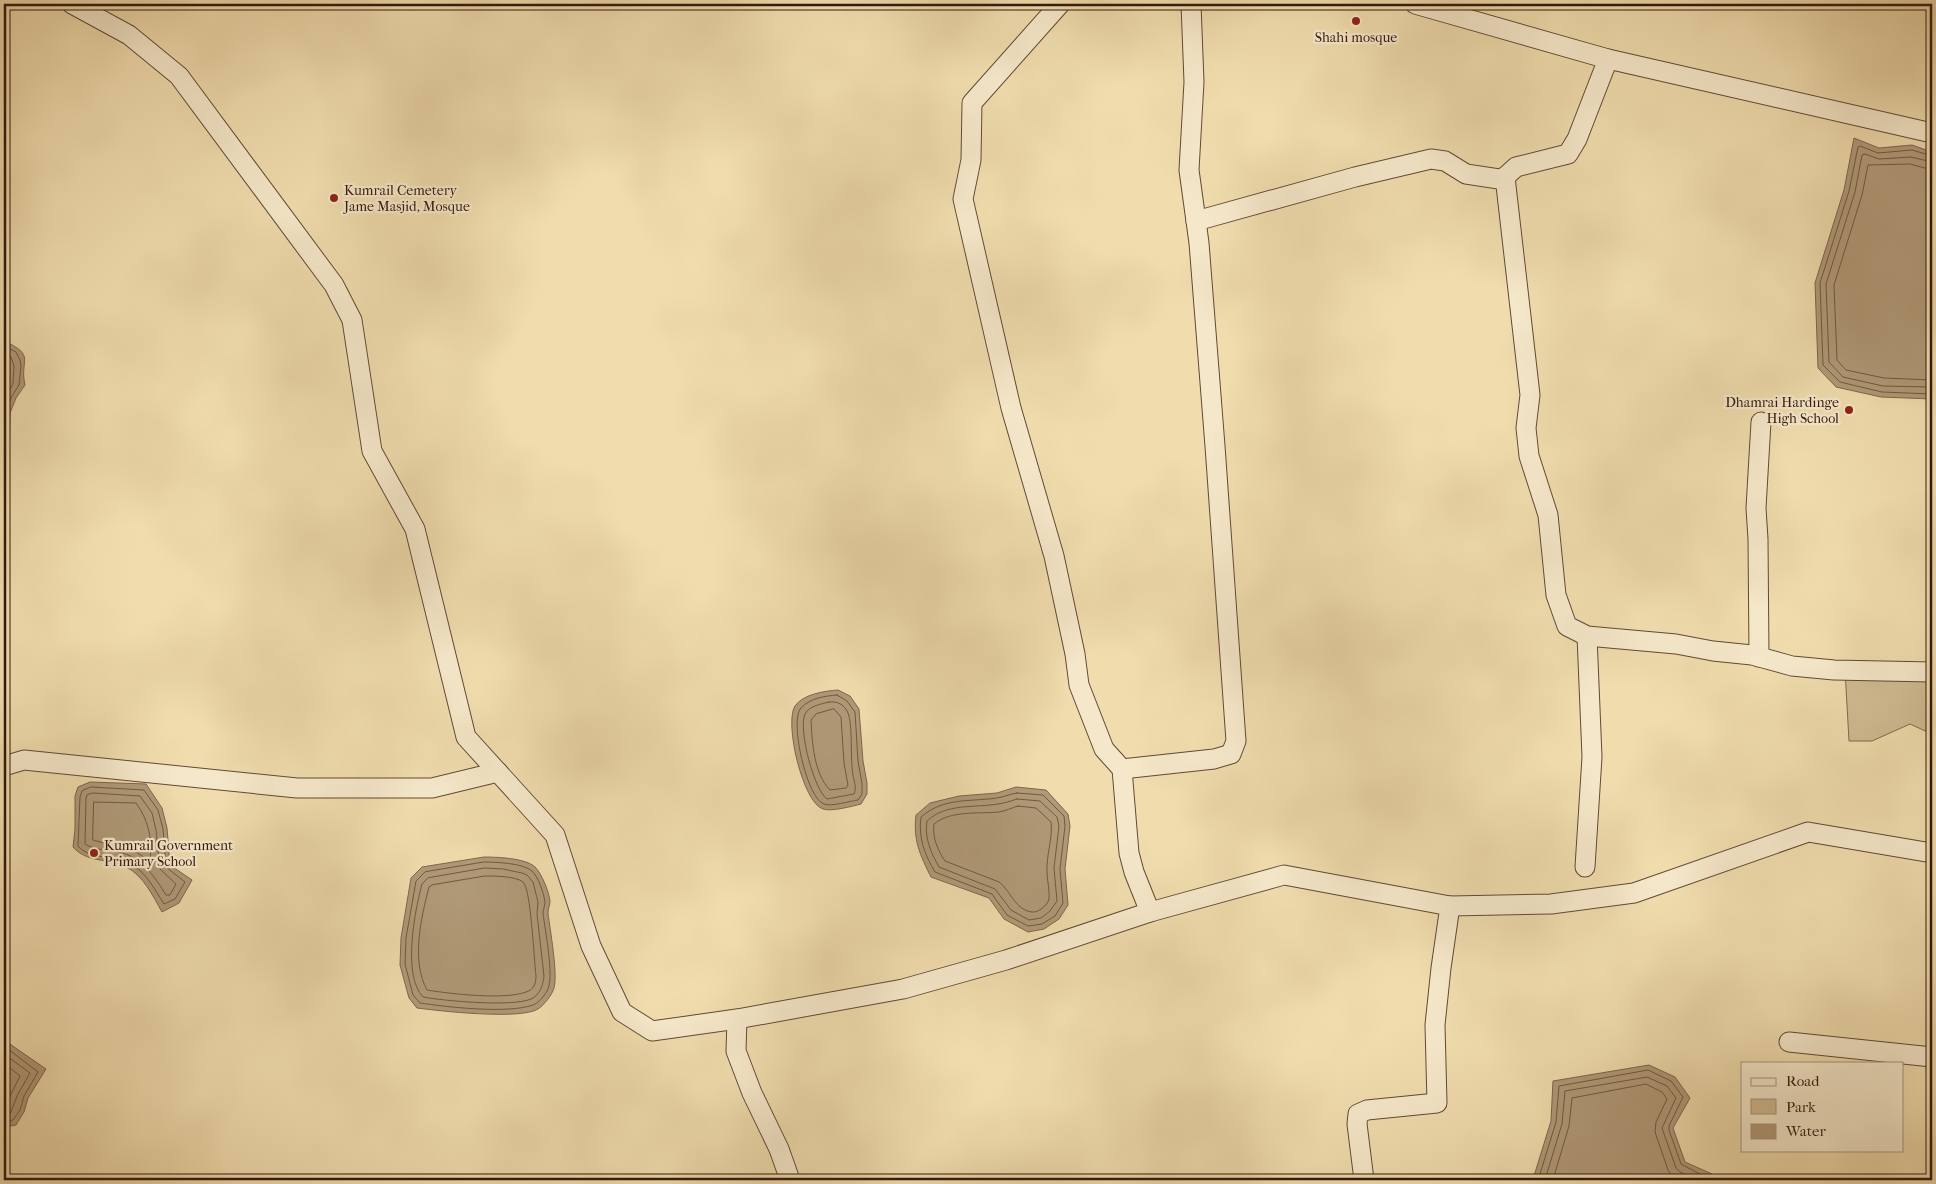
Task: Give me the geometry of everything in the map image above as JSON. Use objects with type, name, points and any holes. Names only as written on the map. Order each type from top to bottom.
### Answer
[{"type":"street","points":[[72,4],[129,35],[180,76],[334,285],[352,320],[372,451],[415,529],[466,737],[555,835],[591,946],[622,1012],[652,1031],[737,1019],[903,989],[1006,960],[1150,912],[1284,874],[1450,906],[1551,904],[1634,893],[1808,832],[1932,852]]},
{"type":"street","points":[[1060,4],[972,103],[971,160],[963,199],[1011,408],[1054,556],[1075,654],[1079,685],[1104,749],[1122,769],[1129,853],[1134,872],[1150,912]]},
{"type":"street","points":[[1122,769],[1214,759],[1231,754],[1236,740],[1216,446],[1190,170],[1194,82],[1191,4]]},
{"type":"street","points":[[1415,4],[1608,59],[1932,133]]},
{"type":"street","points":[[1196,221],[1355,177],[1431,159],[1445,160],[1466,174],[1499,180],[1505,178],[1516,166],[1568,154],[1577,139],[1608,59]]},
{"type":"street","points":[[1505,178],[1530,395],[1526,428],[1529,456],[1548,516],[1556,595],[1567,626],[1587,636],[1676,644],[1759,657],[1792,666],[1834,670],[1932,672]]},
{"type":"street","points":[[1759,657],[1756,508],[1761,422]]},
{"type":"street","points":[[1585,867],[1592,757],[1587,636]]},
{"type":"street","points":[[4,766],[24,760],[297,788],[432,788],[498,772]]},
{"type":"street","points":[[1364,1180],[1357,1124],[1358,1114],[1367,1110],[1437,1103],[1435,1025],[1450,906]]},
{"type":"street","points":[[737,1019],[736,1051],[752,1093],[779,1149],[790,1180]]},
{"type":"street","points":[[1788,1042],[1932,1057]]},
{"type":"green space","points":[[1845,670],[1932,677],[1932,734],[1910,724],[1872,741],[1849,741]]},
{"type":"water","points":[[1854,138],[1879,148],[1912,145],[1932,152],[1932,399],[1881,397],[1836,387],[1818,368],[1815,283],[1844,190]]},
{"type":"water","points":[[4,341],[14,346],[24,355],[25,385],[16,398],[10,413],[9,473],[5,492],[9,502],[8,516],[4,526]]},
{"type":"water","points":[[838,690],[850,696],[859,709],[867,794],[861,804],[827,810],[816,804],[802,778],[794,744],[792,715],[795,706],[803,699],[821,692]]},
{"type":"water","points":[[90,782],[146,784],[162,808],[167,828],[170,865],[192,880],[179,903],[162,912],[147,886],[138,875],[119,864],[85,856],[73,847],[75,796],[78,787]]},
{"type":"water","points":[[1016,787],[1046,790],[1068,814],[1070,826],[1065,869],[1068,905],[1059,919],[1044,929],[1028,932],[1004,919],[989,898],[931,877],[921,854],[915,824],[916,815],[930,803],[959,796],[997,793]]},
{"type":"water","points":[[484,857],[511,859],[531,864],[543,878],[550,901],[548,913],[555,972],[553,991],[548,1000],[538,1009],[515,1014],[479,1014],[417,1008],[409,998],[400,965],[401,938],[411,878],[422,867]]},
{"type":"water","points":[[4,1040],[46,1069],[28,1098],[24,1112],[16,1125],[4,1127]]},
{"type":"water","points":[[1649,1065],[1675,1077],[1690,1098],[1673,1128],[1685,1162],[1712,1174],[1709,1180],[1538,1180],[1534,1176],[1551,1121],[1553,1081]]},
{"type":"place","name":"Shahi mosque","points":[[1356,21]]},
{"type":"place","name":"Kumrail Cemetery Jame Masjid, Mosque","points":[[334,198]]},
{"type":"place","name":"Dhamrai Hardinge High School","points":[[1849,410]]},
{"type":"place","name":"Kumrail Government Primary School","points":[[94,853]]}]
